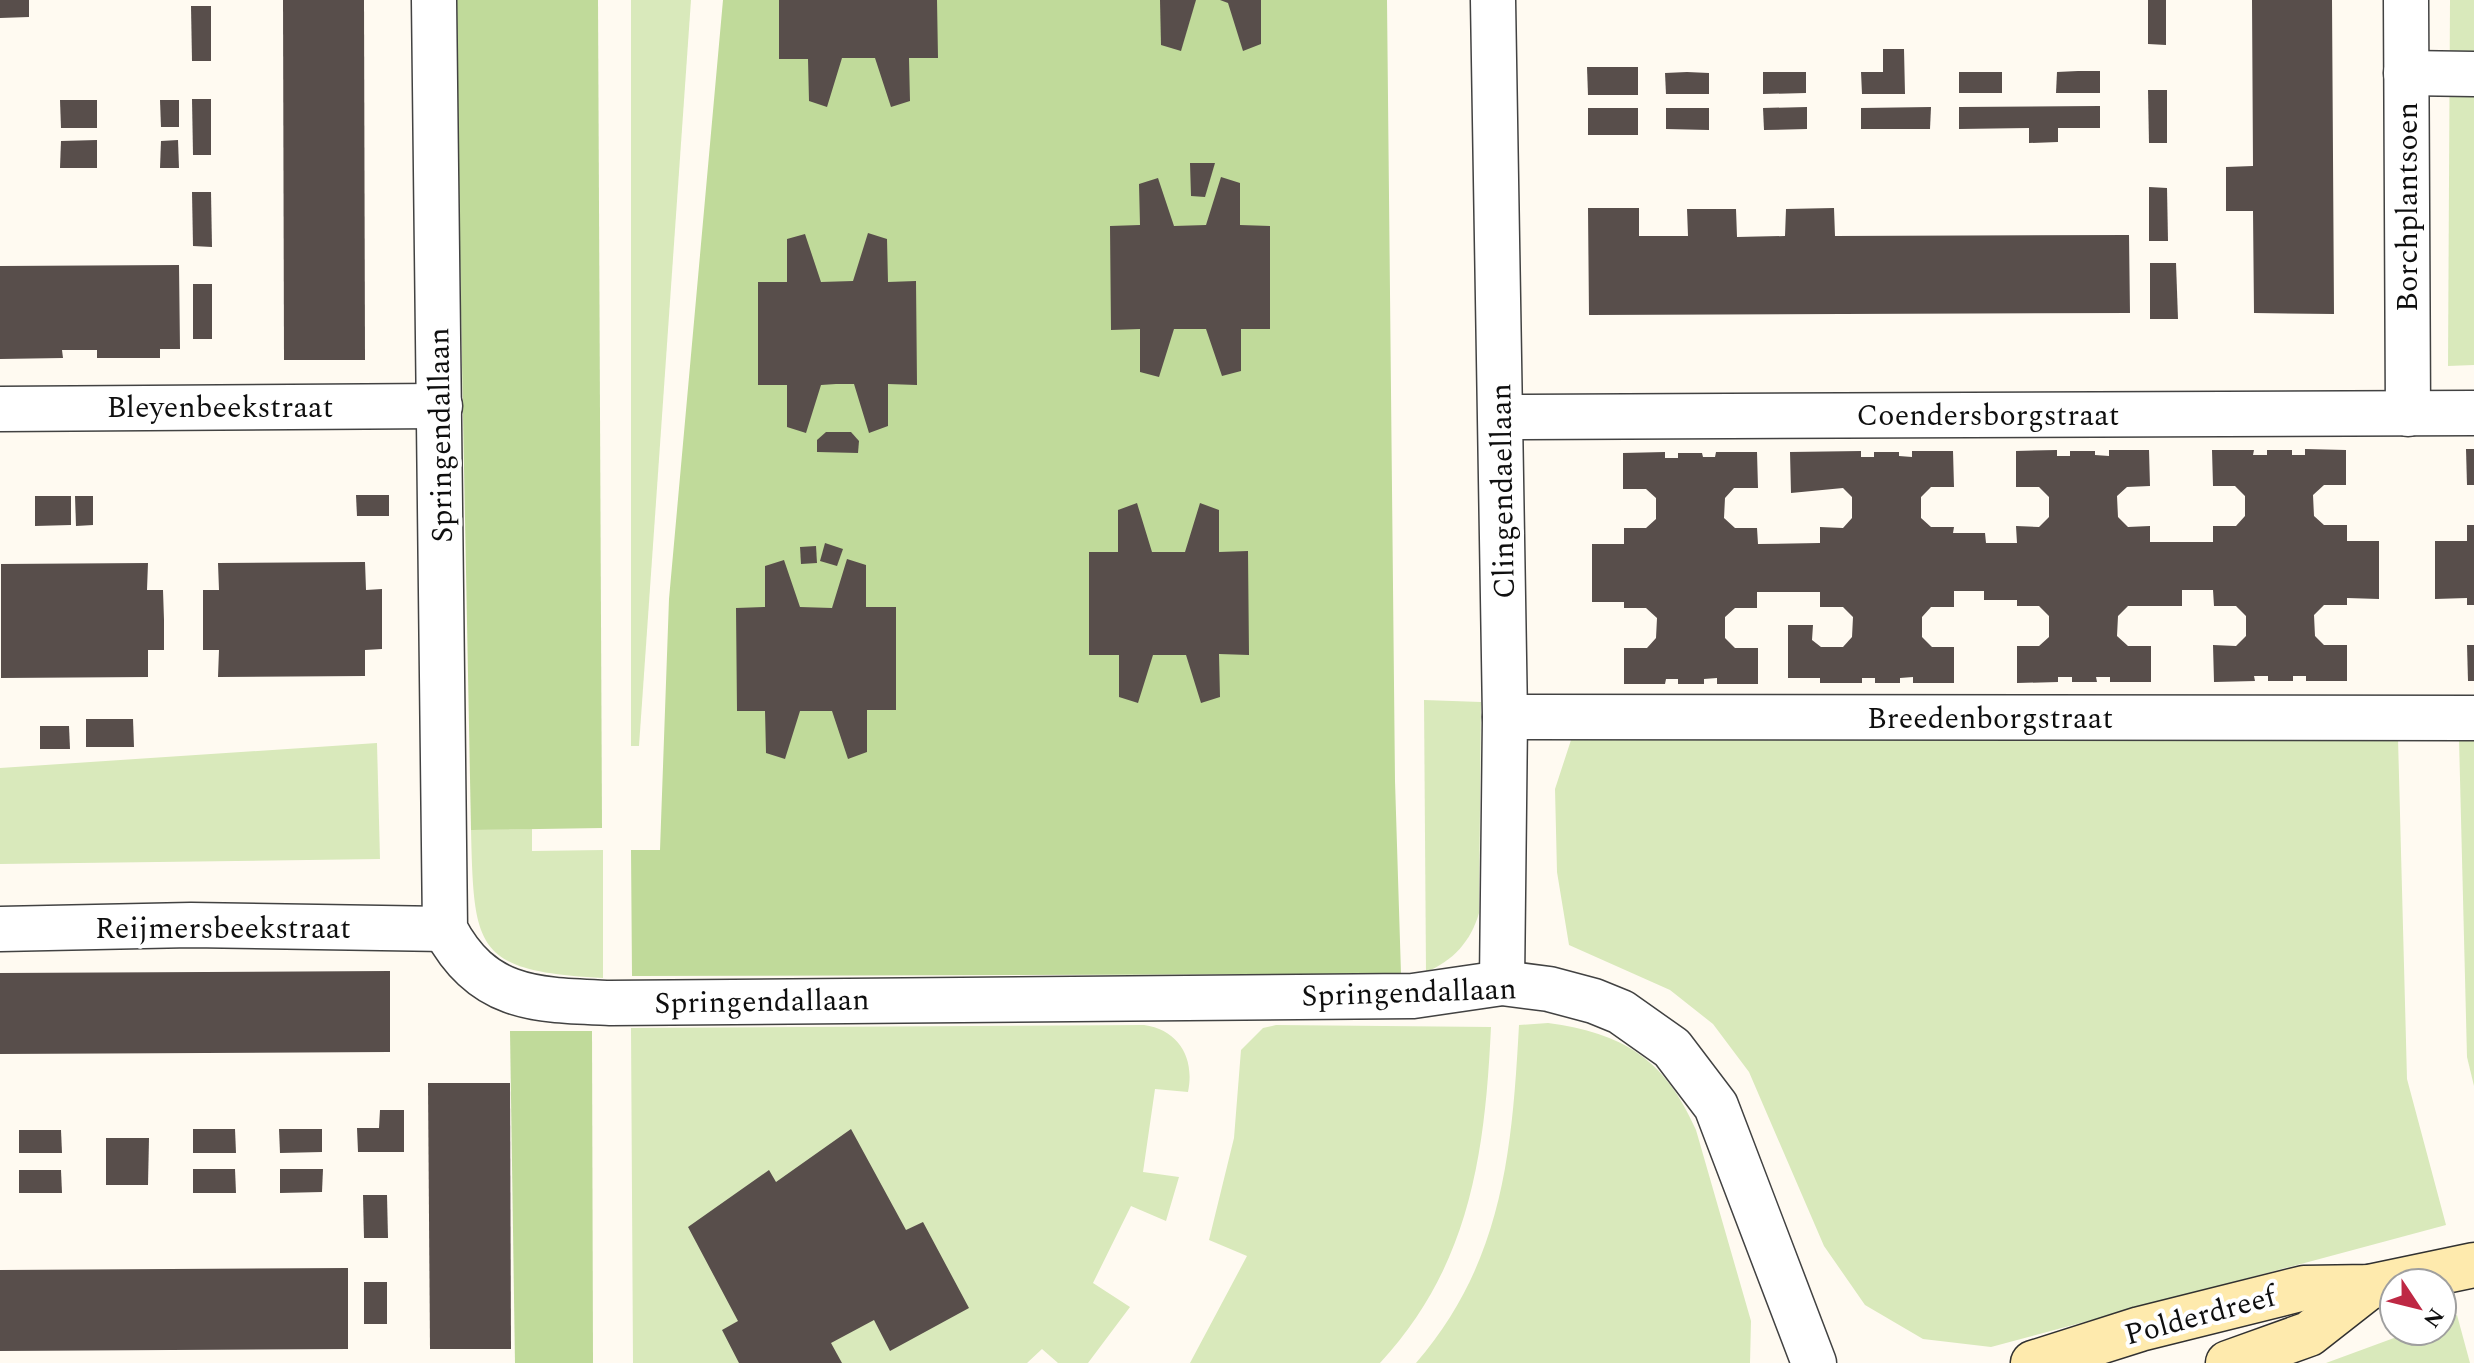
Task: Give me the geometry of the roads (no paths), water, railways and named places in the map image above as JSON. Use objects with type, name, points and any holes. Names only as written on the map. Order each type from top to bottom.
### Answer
[{"type":"main road","name":"Polderdreef","points":[[2033,1363],[2140,1329],[2304,1288],[2369,1287],[2425,1278],[2474,1265]]},
{"type":"main road","name":"Polderdreef","points":[[2228,1363],[2309,1334],[2369,1287]]},
{"type":"street","name":"Springendallaan","points":[[434,0],[445,929],[458,953],[480,976],[511,993],[571,1002],[1413,996],[1502,983],[1579,997],[1621,1012],[1672,1048],[1716,1106],[1814,1363]]},
{"type":"street","name":"Clingendaellaan","points":[[1493,0],[1505,717],[1502,983]]},
{"type":"street","name":"Borchplantsoen","points":[[2406,0],[2408,414]]},
{"type":"street","points":[[2406,73],[2474,74]]},
{"type":"street","name":"Bleyenbeekstraat","points":[[0,409],[440,406]]},
{"type":"street","name":"Coendersborgstraat","points":[[1501,417],[2474,413]]},
{"type":"street","name":"Breedenborgstraat","points":[[1505,717],[2474,718]]},
{"type":"street","name":"Reijmersbeekstraat","points":[[0,929],[191,925],[445,929]]}]
